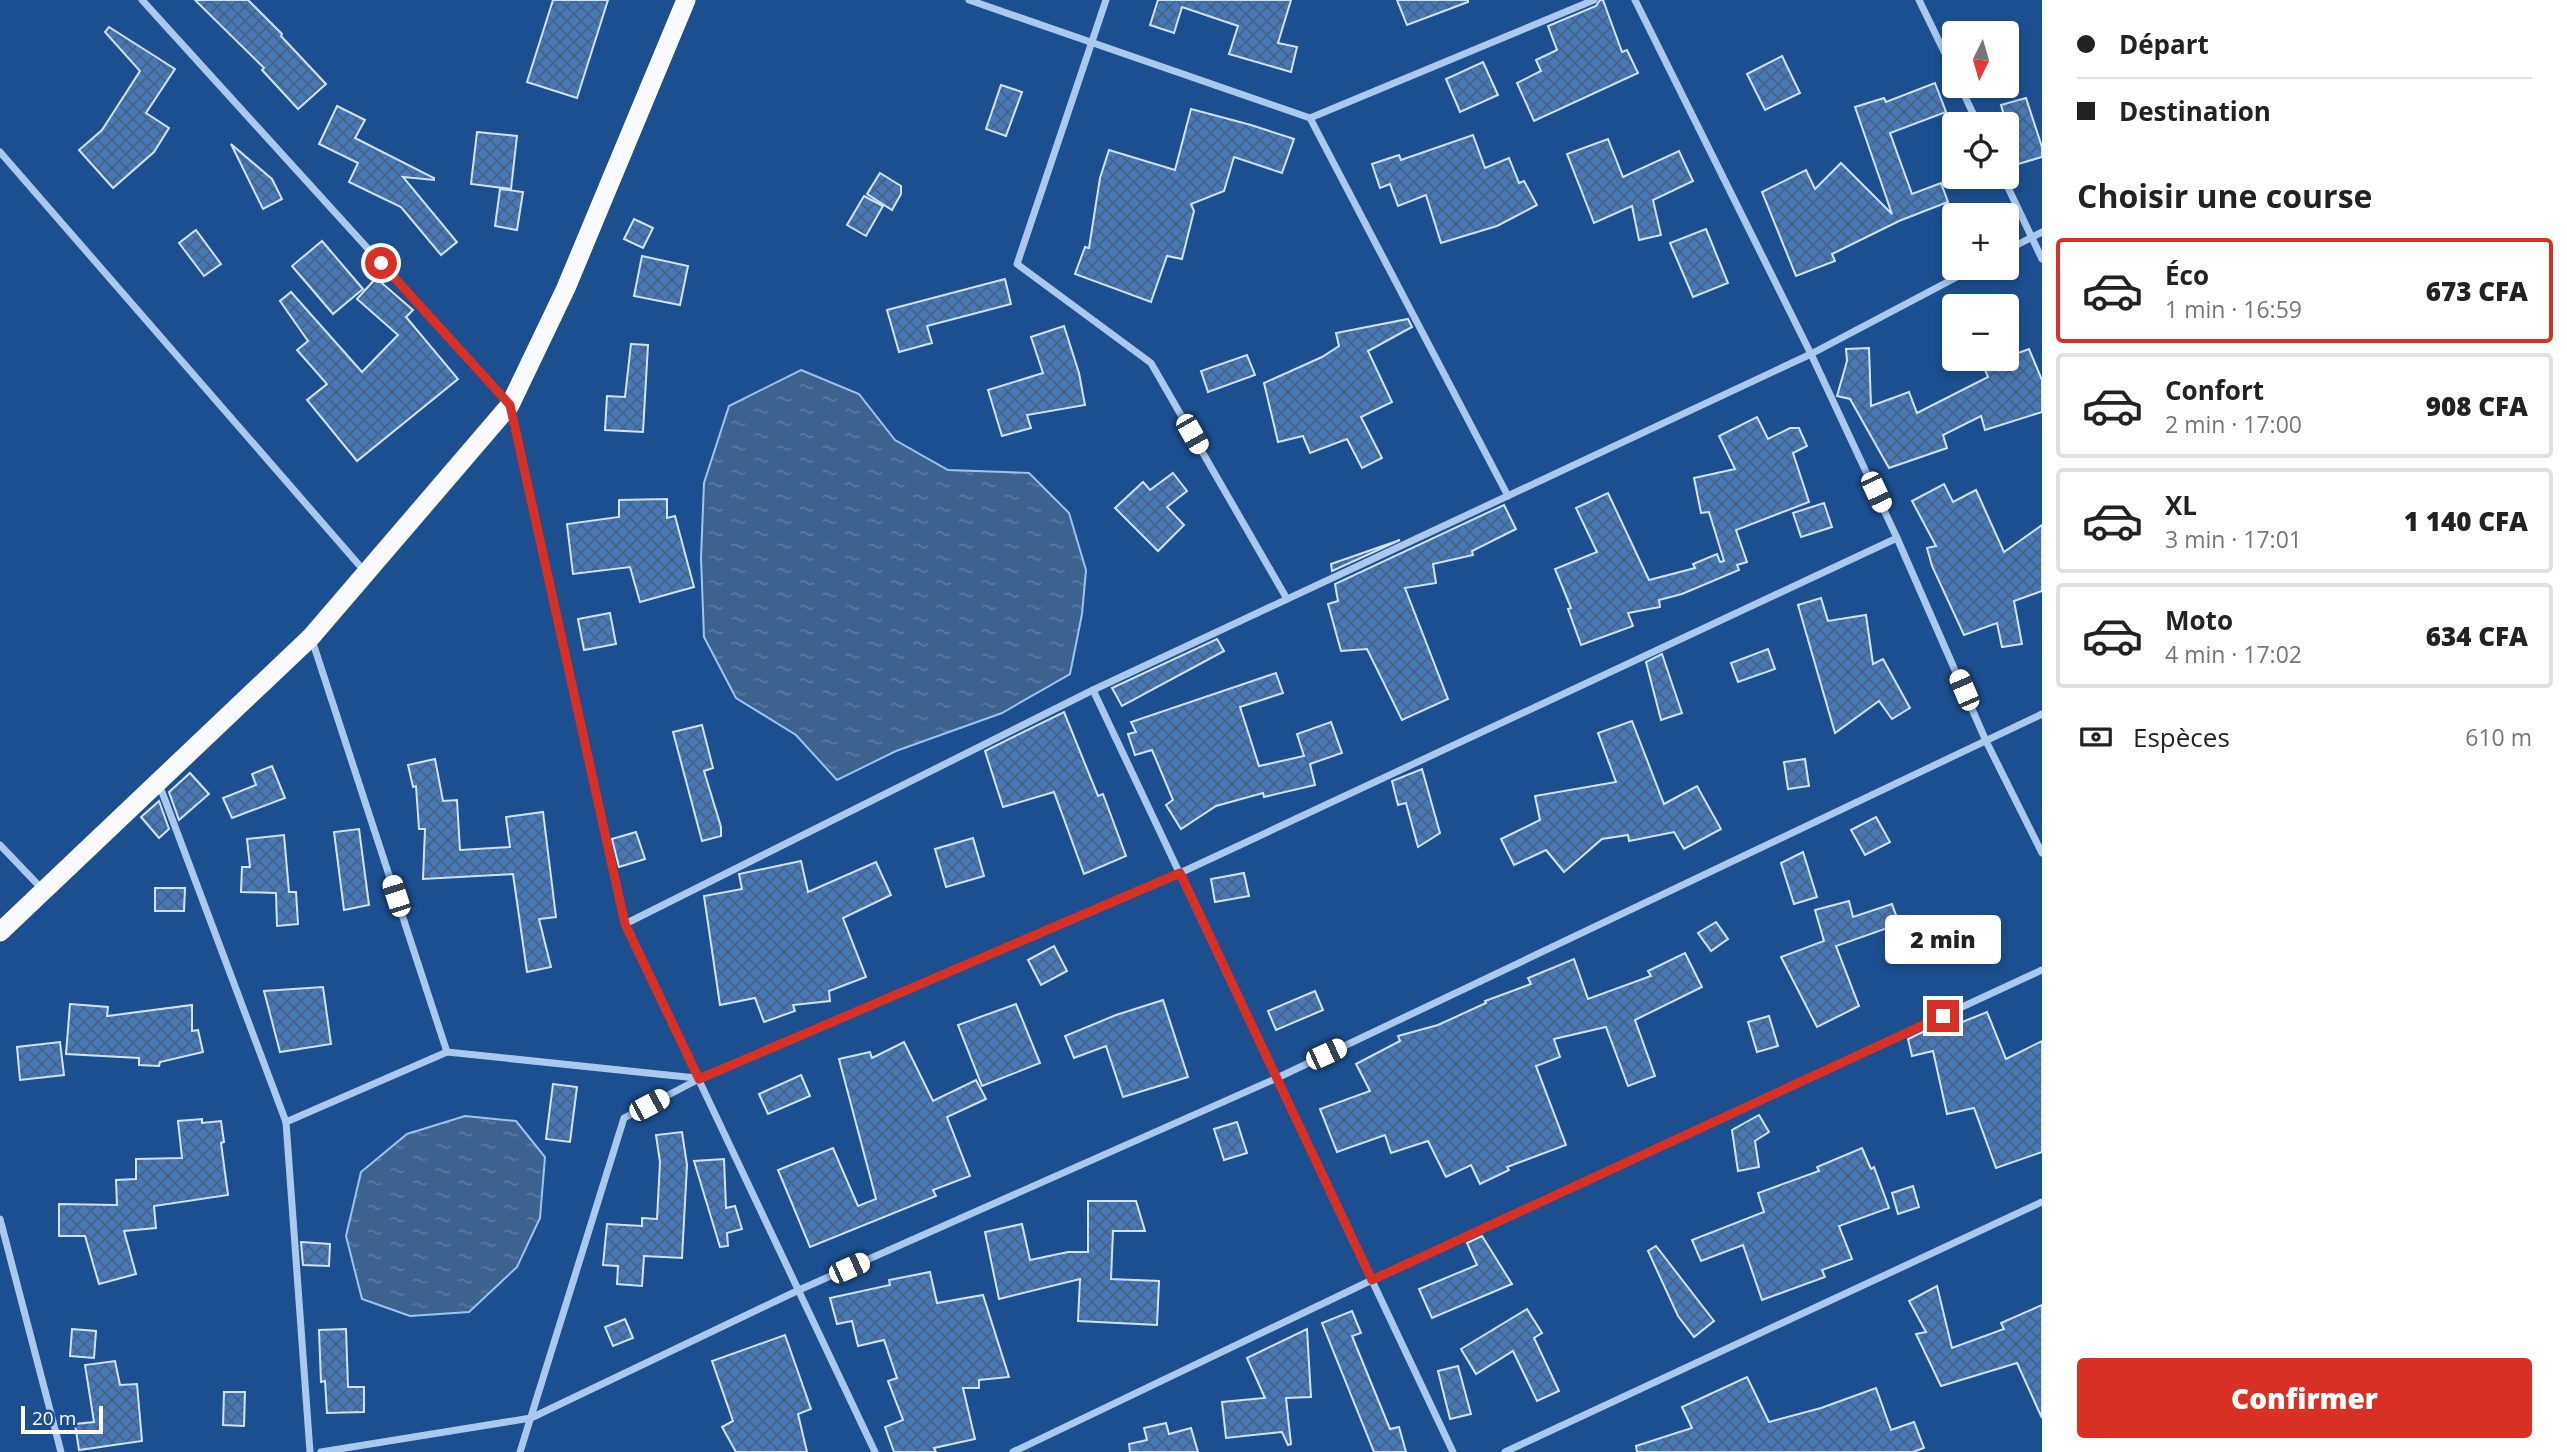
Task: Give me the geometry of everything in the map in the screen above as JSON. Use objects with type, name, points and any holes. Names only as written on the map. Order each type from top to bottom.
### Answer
[{"type":"highway","points":[[0,932],[311,637],[510,405],[566,288],[686,0]]},
{"type":"street","points":[[142,0],[510,405],[625,924],[876,1452]]},
{"type":"street","points":[[969,0],[1310,118],[1594,0]]},
{"type":"street","points":[[1106,0],[1017,264],[1151,363],[1287,599]]},
{"type":"street","points":[[1635,0],[1811,354],[1897,538],[1986,741],[2042,853]]},
{"type":"street","points":[[1919,0],[1942,47]]},
{"type":"street","points":[[1310,118],[1508,496]]},
{"type":"street","points":[[0,152],[366,574]]},
{"type":"street","points":[[2009,189],[2042,259]]},
{"type":"street","points":[[2019,244],[2042,232]]},
{"type":"street","points":[[625,924],[1093,690],[1811,354],[1951,280]]},
{"type":"street","points":[[520,1452],[624,1118],[699,1079],[1180,873],[1897,538]]},
{"type":"street","points":[[311,637],[447,1052]]},
{"type":"street","points":[[1093,690],[1453,1452]]},
{"type":"street","points":[[321,1452],[531,1418],[799,1290],[1277,1078],[2042,714]]},
{"type":"street","points":[[159,782],[286,1122],[310,1452]]},
{"type":"street","points":[[0,845],[44,890]]},
{"type":"street","points":[[1013,1452],[1372,1280],[2042,970]]},
{"type":"street","points":[[286,1122],[447,1052],[699,1079]]},
{"type":"street","points":[[1505,1452],[2042,1202]]},
{"type":"street","points":[[0,1219],[61,1452]]},
{"type":"water","points":[[801,370],[859,394],[895,440],[948,470],[1029,473],[1069,513],[1086,570],[1082,614],[1070,674],[1002,713],[896,751],[837,780],[796,735],[736,698],[704,637],[701,558],[704,483],[729,406]]},
{"type":"water","points":[[465,1116],[516,1121],[545,1157],[540,1218],[517,1267],[469,1312],[410,1316],[362,1299],[346,1236],[361,1172],[407,1134]]},
{"type":"building","points":[[195,0],[248,0],[326,84],[298,109],[262,70],[264,68]]},
{"type":"building","points":[[553,0],[608,0],[577,98],[527,82]]},
{"type":"building","points":[[1158,0],[1291,0],[1278,43],[1297,47],[1291,72],[1229,54],[1238,26],[1182,7],[1174,33],[1150,25]]},
{"type":"building","points":[[1397,0],[1468,0],[1468,2],[1407,25]]},
{"type":"building","points":[[1603,0],[1622,52],[1627,50],[1638,73],[1534,121],[1517,83],[1541,71],[1536,60],[1557,50],[1548,26],[1596,6]]},
{"type":"building","points":[[109,27],[175,69],[146,113],[169,128],[154,152],[113,188],[79,150],[102,130],[140,71],[105,32]]},
{"type":"building","points":[[1782,56],[1800,93],[1765,110],[1747,74]]},
{"type":"building","points":[[1483,62],[1498,95],[1460,112],[1446,79]]},
{"type":"building","points":[[1935,83],[1946,112],[1890,133],[1912,194],[1941,183],[1948,202],[1899,221],[1832,254],[1835,261],[1796,276],[1762,192],[1806,170],[1815,189],[1841,163],[1892,214],[1855,107],[1884,98],[1886,102]]},
{"type":"building","points":[[1001,85],[1022,92],[1006,136],[986,129]]},
{"type":"building","points":[[2026,98],[2042,147],[2042,157],[2019,164],[2019,112],[2003,112],[2001,105]]},
{"type":"building","points":[[337,106],[365,120],[355,138],[434,178],[403,177],[457,242],[441,255],[401,207],[349,182],[358,163],[319,144]]},
{"type":"building","points":[[1191,109],[1294,139],[1282,173],[1234,157],[1224,191],[1191,204],[1194,211],[1182,259],[1167,256],[1151,302],[1075,274],[1085,247],[1089,248],[1100,178],[1109,150],[1175,170]]},
{"type":"building","points":[[477,132],[517,136],[511,189],[471,184]]},
{"type":"building","points":[[1473,135],[1485,168],[1509,158],[1519,183],[1524,181],[1537,205],[1497,226],[1441,243],[1426,195],[1398,206],[1390,184],[1380,188],[1372,164],[1399,155],[1401,160]]},
{"type":"building","points":[[1608,139],[1623,177],[1679,151],[1693,181],[1653,200],[1661,235],[1639,240],[1632,206],[1594,223],[1567,154]]},
{"type":"building","points":[[231,144],[272,179],[282,199],[263,209]]},
{"type":"building","points":[[880,173],[901,186],[901,194],[892,210],[867,194]]},
{"type":"building","points":[[500,189],[523,192],[517,230],[495,226]]},
{"type":"building","points":[[864,196],[883,206],[866,236],[847,225]]},
{"type":"building","points":[[634,219],[653,228],[643,248],[624,239]]},
{"type":"building","points":[[1706,229],[1728,283],[1693,297],[1670,243]]},
{"type":"building","points":[[196,230],[221,264],[204,276],[179,243]]},
{"type":"building","points":[[322,241],[363,289],[333,314],[292,266]]},
{"type":"building","points":[[642,256],[688,266],[680,305],[634,296]]},
{"type":"building","points":[[376,278],[413,310],[406,317],[458,379],[357,461],[307,400],[327,384],[297,350],[308,341],[280,301],[291,292],[362,372],[398,335],[357,299]]},
{"type":"building","points":[[1005,279],[1011,304],[927,326],[932,343],[899,352],[887,310]]},
{"type":"building","points":[[1408,319],[1412,327],[1368,351],[1392,402],[1361,417],[1382,458],[1362,468],[1347,439],[1310,453],[1303,436],[1278,442],[1264,383],[1322,357],[1339,346],[1336,333]]},
{"type":"building","points":[[1064,326],[1079,373],[1085,405],[1027,415],[1031,428],[1002,436],[988,390],[1043,373],[1031,337]]},
{"type":"building","points":[[631,344],[648,345],[643,432],[605,430],[607,396],[625,397]]},
{"type":"building","points":[[1869,348],[1871,406],[1909,392],[1917,413],[1988,377],[1986,371],[2019,371],[2019,353],[2029,349],[2042,380],[2042,412],[1985,430],[1981,416],[1943,435],[1947,448],[1889,468],[1850,399],[1837,396],[1847,361],[1846,349]]},
{"type":"building","points":[[1247,355],[1255,375],[1208,392],[1201,371]]},
{"type":"building","points":[[1757,417],[1768,439],[1790,428],[1799,428],[1807,446],[1793,453],[1809,502],[1736,530],[1747,562],[1737,565],[1739,570],[1682,594],[1659,600],[1660,607],[1628,613],[1633,626],[1581,645],[1568,609],[1571,608],[1555,569],[1597,552],[1576,508],[1608,493],[1649,580],[1695,568],[1693,564],[1717,554],[1720,562],[1724,561],[1709,512],[1701,513],[1694,478],[1735,469],[1719,436]]},
{"type":"building","points":[[1173,473],[1187,491],[1167,507],[1184,525],[1158,551],[1115,508],[1143,482],[1150,490]]},
{"type":"building","points":[[1944,484],[1953,502],[1976,490],[2004,552],[2042,525],[2042,591],[2014,601],[2022,644],[2002,647],[1997,623],[1964,635],[1932,566],[1927,548],[1936,546],[1912,501]]},
{"type":"building","points":[[667,499],[667,518],[675,516],[694,587],[640,602],[630,567],[573,574],[567,524],[619,517],[619,500]]},
{"type":"building","points":[[1824,503],[1832,527],[1801,537],[1793,513]]},
{"type":"building","points":[[1504,505],[1516,529],[1472,551],[1473,555],[1433,564],[1436,583],[1405,588],[1448,699],[1402,720],[1367,649],[1341,651],[1328,604],[1338,601],[1335,584]]},
{"type":"building","points":[[1400,540],[1332,571],[1331,564]]},
{"type":"building","points":[[1821,598],[1828,621],[1866,615],[1873,664],[1883,659],[1910,708],[1892,719],[1879,701],[1835,733],[1798,605]]},
{"type":"building","points":[[610,613],[616,644],[584,650],[578,619]]},
{"type":"building","points":[[1217,639],[1224,651],[1122,706],[1112,688]]},
{"type":"building","points":[[1768,649],[1775,669],[1738,682],[1731,663]]},
{"type":"building","points":[[1662,654],[1682,713],[1661,720],[1646,662]]},
{"type":"building","points":[[1276,673],[1283,693],[1240,707],[1259,766],[1304,756],[1297,734],[1331,722],[1342,753],[1310,764],[1315,785],[1264,797],[1263,793],[1216,806],[1181,829],[1166,805],[1173,800],[1152,750],[1135,755],[1128,734],[1136,732],[1131,722]]},
{"type":"building","points":[[1064,712],[1098,796],[1103,794],[1126,856],[1084,874],[1054,792],[1003,807],[985,751]]},
{"type":"building","points":[[1632,721],[1664,804],[1697,786],[1721,829],[1684,849],[1674,832],[1629,841],[1628,835],[1602,839],[1564,872],[1546,850],[1514,865],[1501,839],[1540,820],[1535,796],[1616,782],[1598,733]]},
{"type":"building","points":[[702,725],[713,768],[704,771],[721,827],[721,836],[702,841],[673,732]]},
{"type":"building","points":[[435,759],[443,801],[457,800],[460,850],[510,847],[506,817],[543,812],[556,917],[539,919],[551,967],[527,972],[513,874],[423,879],[425,829],[419,829],[416,786],[413,787],[408,765]]},
{"type":"building","points":[[1805,759],[1809,786],[1788,789],[1784,762]]},
{"type":"building","points":[[272,766],[285,798],[232,818],[223,798],[256,785],[252,774]]},
{"type":"building","points":[[1422,769],[1440,833],[1418,847],[1406,803],[1398,805],[1392,781]]},
{"type":"building","points":[[190,773],[209,794],[179,820],[169,792]]},
{"type":"building","points":[[159,801],[169,829],[159,838],[141,817]]},
{"type":"building","points":[[1876,817],[1890,842],[1865,855],[1851,830]]},
{"type":"building","points":[[359,829],[369,905],[344,910],[334,832]]},
{"type":"building","points":[[636,832],[645,859],[619,867],[612,839]]},
{"type":"building","points":[[284,835],[289,892],[296,892],[298,924],[277,926],[276,893],[241,892],[242,867],[250,867],[247,839]]},
{"type":"building","points":[[973,838],[984,876],[946,887],[935,849]]},
{"type":"building","points":[[1803,852],[1817,897],[1794,904],[1781,863]]},
{"type":"building","points":[[801,861],[808,892],[876,862],[891,895],[843,918],[866,977],[829,991],[830,1001],[793,1005],[795,1011],[764,1022],[755,998],[720,1005],[704,896],[742,889],[739,874]]},
{"type":"building","points":[[1244,873],[1249,896],[1215,902],[1211,879]]},
{"type":"building","points":[[155,888],[185,888],[184,911],[155,911]]},
{"type":"building","points":[[1849,901],[1853,917],[1892,904],[1899,924],[1836,946],[1859,1006],[1817,1027],[1781,957],[1824,941],[1815,910]]},
{"type":"building","points":[[1716,922],[1728,939],[1711,951],[1698,933]]},
{"type":"building","points":[[1054,946],[1067,971],[1041,985],[1028,960]]},
{"type":"building","points":[[1685,953],[1702,987],[1635,1020],[1655,1076],[1628,1086],[1606,1027],[1554,1039],[1560,1057],[1536,1066],[1566,1145],[1507,1167],[1509,1170],[1480,1184],[1471,1165],[1446,1177],[1428,1141],[1391,1153],[1385,1135],[1337,1152],[1320,1109],[1370,1091],[1356,1064],[1400,1041],[1398,1036],[1438,1025],[1486,1003],[1485,1001],[1531,984],[1528,978],[1574,959],[1588,999],[1651,976],[1648,971]]},
{"type":"building","points":[[323,987],[331,1044],[280,1052],[264,991]]},
{"type":"building","points":[[1315,991],[1323,1010],[1276,1030],[1268,1011]]},
{"type":"building","points":[[1163,1000],[1188,1077],[1123,1097],[1106,1046],[1074,1058],[1065,1036],[1116,1015]]},
{"type":"building","points":[[70,1004],[108,1007],[107,1016],[192,1005],[192,1031],[198,1030],[203,1052],[160,1062],[159,1066],[139,1065],[139,1058],[66,1054]]},
{"type":"building","points":[[1016,1004],[1040,1063],[982,1086],[958,1025]]},
{"type":"building","points":[[1987,1012],[2006,1059],[2042,1041],[2042,1152],[1996,1168],[1974,1108],[1947,1114],[1933,1051],[1912,1056],[1908,1039],[1944,1022],[1945,1029]]},
{"type":"building","points":[[1769,1016],[1778,1046],[1757,1052],[1748,1022]]},
{"type":"building","points":[[60,1042],[64,1075],[20,1080],[17,1047]]},
{"type":"building","points":[[904,1042],[933,1101],[976,1080],[986,1099],[947,1117],[970,1176],[933,1190],[936,1196],[810,1247],[778,1170],[833,1148],[858,1206],[876,1199],[839,1059],[870,1052],[872,1058]]},
{"type":"building","points":[[801,1075],[810,1096],[768,1114],[759,1094]]},
{"type":"building","points":[[553,1084],[577,1087],[570,1142],[546,1139]]},
{"type":"building","points":[[1759,1115],[1769,1132],[1755,1141],[1759,1167],[1738,1171],[1732,1130]]},
{"type":"building","points":[[202,1119],[202,1123],[221,1121],[228,1195],[154,1206],[156,1228],[124,1231],[136,1274],[99,1284],[85,1236],[59,1236],[59,1204],[117,1205],[116,1180],[136,1179],[136,1159],[182,1158],[178,1121]]},
{"type":"building","points":[[1237,1122],[1247,1153],[1224,1160],[1214,1129]]},
{"type":"building","points":[[682,1132],[687,1165],[682,1258],[644,1256],[642,1286],[617,1284],[618,1266],[603,1265],[607,1224],[642,1226],[642,1218],[657,1219],[660,1162],[656,1135]]},
{"type":"building","points":[[1862,1148],[1871,1169],[1874,1167],[1889,1208],[1839,1226],[1852,1259],[1822,1270],[1825,1277],[1762,1300],[1743,1245],[1701,1261],[1692,1240],[1764,1212],[1758,1193],[1819,1171],[1817,1167]]},
{"type":"building","points":[[724,1159],[726,1208],[735,1206],[742,1229],[727,1233],[728,1246],[720,1247],[694,1161]]},
{"type":"building","points":[[1913,1186],[1919,1207],[1898,1214],[1892,1193]]},
{"type":"building","points":[[1088,1201],[1136,1201],[1145,1231],[1113,1231],[1111,1279],[1159,1281],[1157,1325],[1078,1321],[1080,1279],[999,1299],[985,1232],[1022,1224],[1030,1260],[1068,1252],[1088,1252]]},
{"type":"building","points":[[1482,1236],[1512,1284],[1432,1318],[1419,1289],[1477,1265],[1467,1243]]},
{"type":"building","points":[[301,1242],[330,1244],[329,1266],[303,1265]]},
{"type":"building","points":[[1656,1246],[1714,1321],[1694,1337],[1678,1316],[1648,1251]]},
{"type":"building","points":[[930,1272],[937,1303],[983,1295],[1009,1377],[979,1380],[979,1388],[963,1388],[975,1439],[934,1448],[936,1452],[894,1452],[885,1427],[903,1420],[888,1381],[897,1378],[884,1340],[858,1346],[852,1321],[837,1324],[830,1298],[890,1285],[889,1280]]},
{"type":"building","points":[[1937,1286],[1952,1348],[2004,1329],[2001,1323],[2042,1305],[2042,1418],[2017,1363],[1941,1386],[1916,1334],[1926,1332],[1909,1301]]},
{"type":"building","points":[[1527,1309],[1542,1333],[1534,1338],[1559,1391],[1537,1401],[1513,1351],[1476,1374],[1461,1349]]},
{"type":"building","points":[[1352,1311],[1361,1333],[1352,1336],[1390,1429],[1399,1427],[1406,1452],[1374,1452],[1322,1323]]},
{"type":"building","points":[[625,1319],[633,1338],[613,1346],[605,1327]]},
{"type":"building","points":[[72,1329],[96,1331],[94,1358],[70,1356]]},
{"type":"building","points":[[346,1329],[348,1387],[364,1387],[364,1412],[327,1413],[325,1381],[321,1382],[319,1330]]},
{"type":"building","points":[[1307,1329],[1311,1397],[1286,1398],[1291,1444],[1288,1445],[1282,1432],[1226,1438],[1222,1402],[1265,1398],[1247,1358]]},
{"type":"building","points":[[785,1335],[811,1409],[798,1414],[807,1452],[736,1452],[722,1427],[733,1421],[712,1361]]},
{"type":"building","points":[[115,1361],[120,1385],[137,1384],[142,1441],[79,1450],[75,1424],[94,1422],[85,1365]]},
{"type":"building","points":[[1458,1366],[1471,1414],[1450,1419],[1438,1371]]},
{"type":"building","points":[[1747,1377],[1769,1422],[1821,1408],[1876,1388],[1891,1430],[1914,1422],[1924,1448],[1913,1452],[1637,1452],[1636,1446],[1692,1428],[1682,1407]]},
{"type":"building","points":[[224,1392],[245,1392],[244,1426],[223,1425]]},
{"type":"building","points":[[1166,1423],[1169,1434],[1191,1428],[1198,1452],[1130,1452],[1129,1444],[1147,1440],[1144,1428]]},
{"type":"route","points":[[381,263],[510,405],[625,924],[699,1079],[1180,873],[1372,1280],[1943,1016]]}]
